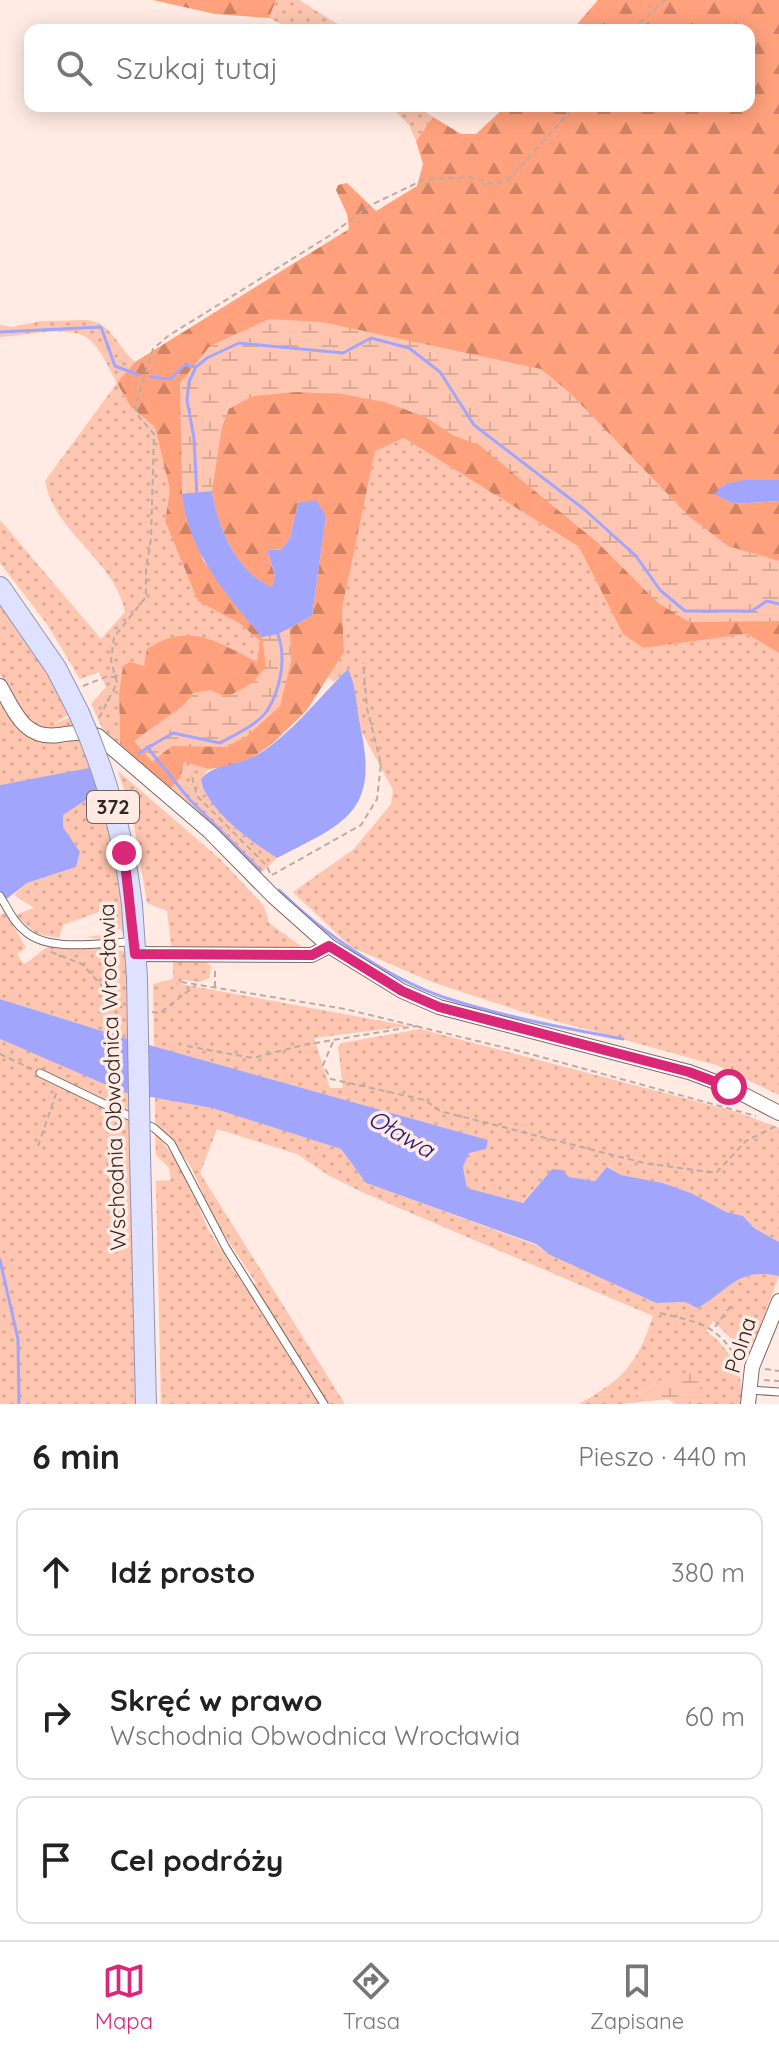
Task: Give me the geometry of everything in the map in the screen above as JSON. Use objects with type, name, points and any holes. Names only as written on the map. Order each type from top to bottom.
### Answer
[{"type":"main road","name":"Wschodnia Obwodnica Wrocławia","points":[[0,587],[49,657],[79,713],[106,781],[119,826],[132,905],[137,978],[146,1404]]},
{"type":"street","points":[[0,686],[23,726],[36,735],[90,733],[98,736],[191,815],[329,946],[402,991],[439,1007],[689,1072],[729,1087],[779,1113]]},
{"type":"street","points":[[134,948],[216,954],[312,955],[329,946]]},
{"type":"street","name":"Polna","points":[[748,1391],[779,1301]]},
{"type":"lane","points":[[2,899],[17,923],[41,939],[54,943],[134,948]]},
{"type":"lane","points":[[40,1073],[154,1128],[171,1143],[226,1248],[324,1404]]},
{"type":"lane","points":[[748,1391],[779,1392]]},
{"type":"path","points":[[639,24],[665,0]]},
{"type":"path","points":[[90,733],[114,693],[118,678],[111,660],[114,637],[146,597],[155,469],[154,434],[139,417],[135,407],[153,349],[168,336],[329,236],[371,205],[423,180],[469,177],[494,184],[508,180],[570,112]]},
{"type":"path","points":[[272,875],[361,825],[377,799],[381,764],[367,708],[363,663]]},
{"type":"path","points":[[78,687],[108,676],[118,678]]},
{"type":"path","points":[[192,777],[197,796],[267,866]]},
{"type":"path","points":[[41,939],[49,951],[62,959],[82,964],[122,1008]]},
{"type":"path","points":[[215,987],[216,954]]},
{"type":"path","points":[[181,982],[345,1009],[418,1026],[738,1110],[779,1125],[746,1141],[716,1173],[672,1169],[440,1111],[425,1100],[331,1079],[323,1065],[333,1042]]},
{"type":"path","points":[[148,1011],[160,1013],[197,985]]},
{"type":"path","points":[[187,1046],[253,1058],[418,1026]]},
{"type":"path","points":[[0,1054],[40,1073]]},
{"type":"path","points":[[38,1146],[60,1083]]},
{"type":"path","points":[[714,1329],[733,1303]]},
{"type":"path","points":[[660,1313],[714,1329],[731,1349],[748,1391]]},
{"type":"green space","points":[[153,0],[276,0],[269,18],[215,14]]},
{"type":"green space","points":[[276,0],[299,0],[337,24],[281,24],[269,18]]},
{"type":"green space","points":[[598,0],[779,0],[779,480],[725,484],[715,494],[734,504],[779,501],[779,653],[747,634],[643,648],[623,634],[579,547],[404,438],[375,451],[342,609],[344,652],[307,710],[272,744],[250,759],[209,769],[184,762],[180,778],[170,789],[120,744],[119,693],[123,666],[130,662],[144,666],[147,649],[177,636],[216,642],[257,662],[260,641],[239,623],[198,601],[165,521],[170,490],[155,427],[130,406],[117,383],[135,362],[349,229],[347,214],[336,190],[338,185],[347,183],[376,211],[417,186],[423,164],[416,141],[433,117],[461,134],[476,134],[500,112],[755,112],[755,24],[577,24]],"holes":[[[212,491],[219,519],[239,560],[249,572],[273,588],[275,576],[267,549],[281,550],[290,538],[298,504],[326,516],[312,616],[278,634],[262,636],[203,560],[183,494]]]},
{"type":"green space","points":[[396,112],[426,112],[433,117],[416,141],[409,125]]},
{"type":"green space","points":[[269,319],[322,322],[541,369],[570,393],[690,517],[728,546],[779,561],[779,621],[689,622],[658,603],[598,543],[479,445],[452,435],[426,417],[384,402],[342,394],[296,392],[253,396],[229,409],[222,427],[212,491],[182,494],[180,383],[210,346]]},
{"type":"green space","points":[[88,320],[110,332],[135,362],[117,384],[130,406],[155,427],[170,490],[165,521],[198,600],[239,623],[260,641],[258,663],[219,643],[147,661],[144,666],[123,667],[119,694],[120,744],[106,736],[91,704],[106,687],[99,672],[80,679],[47,624],[0,563],[0,520],[101,639],[125,612],[110,577],[60,516],[45,481],[117,383],[99,350],[84,336],[54,332],[0,337],[0,325],[12,327],[41,321]]},
{"type":"green space","points":[[404,438],[579,547],[623,634],[643,648],[747,634],[779,653],[779,1095],[716,1065],[523,1012],[432,982],[351,947],[293,892],[354,849],[391,804],[393,790],[360,729],[348,669],[334,682],[328,677],[344,652],[342,609],[375,450]]},
{"type":"green space","points":[[0,598],[24,630],[71,714],[52,724],[72,717],[76,726],[54,730],[37,727],[19,707],[0,674]]},
{"type":"green space","points":[[290,629],[291,662],[280,706],[247,736],[226,747],[172,746],[152,762],[134,741],[185,704],[193,693],[210,690],[227,697],[252,683],[266,667],[262,637]]},
{"type":"green space","points":[[0,701],[38,742],[65,743],[81,736],[109,820],[118,863],[125,939],[121,929],[107,931],[101,939],[86,937],[101,935],[105,930],[104,910],[63,925],[59,938],[37,934],[15,915],[34,908],[14,895],[27,883],[76,867],[80,852],[63,827],[63,814],[75,806],[29,781],[0,785]]},
{"type":"green space","points":[[184,762],[209,769],[201,779],[210,801],[243,834],[277,858],[259,875],[170,789],[180,778]]},
{"type":"green space","points":[[118,771],[220,859],[264,906],[269,923],[301,946],[296,950],[172,951],[167,911],[147,903],[133,818]]},
{"type":"green space","points":[[6,912],[26,948],[17,954],[24,964],[47,947],[59,944],[127,951],[131,1040],[0,999],[0,915]]},
{"type":"green space","points":[[173,961],[205,961],[211,966],[209,978],[200,982],[182,980],[181,984],[409,1026],[314,1038],[330,1088],[343,1088],[338,1047],[342,1043],[420,1029],[737,1112],[779,1128],[779,1242],[754,1228],[743,1217],[726,1212],[691,1193],[663,1183],[620,1175],[608,1167],[595,1181],[569,1177],[552,1169],[522,1203],[467,1188],[463,1167],[469,1152],[486,1149],[488,1140],[154,1047],[153,984],[173,979]]},
{"type":"green space","points":[[0,1039],[133,1094],[137,1404],[0,1404]]},
{"type":"green space","points":[[155,1097],[212,1108],[341,1149],[366,1183],[536,1245],[550,1255],[656,1303],[685,1302],[697,1308],[743,1277],[764,1274],[779,1276],[750,1353],[739,1352],[737,1344],[713,1321],[706,1331],[734,1363],[741,1382],[743,1404],[691,1404],[694,1400],[664,1378],[623,1404],[579,1404],[607,1387],[626,1369],[641,1347],[653,1316],[364,1193],[328,1175],[297,1154],[217,1129],[200,1173],[345,1404],[161,1404],[156,1181],[171,1180],[169,1168],[156,1155],[155,1132],[184,1170],[208,1229],[246,1289],[256,1283],[216,1222],[189,1163],[155,1125]]},
{"type":"green space","points":[[688,1372],[701,1375],[703,1383],[691,1404],[675,1404],[668,1399],[623,1404],[664,1378]]},
{"type":"water","points":[[744,480],[779,480],[779,501],[734,504],[714,494],[725,484]]},
{"type":"water","points":[[212,491],[224,533],[239,560],[272,587],[275,576],[267,549],[281,550],[290,538],[298,503],[316,500],[326,516],[312,616],[278,634],[262,637],[235,605],[200,553],[186,515],[182,494]]},
{"type":"water","points":[[348,669],[355,691],[365,758],[365,780],[360,798],[337,824],[277,858],[255,844],[220,812],[210,801],[201,779],[211,771],[264,751],[289,730]]},
{"type":"water","points":[[89,768],[98,792],[63,815],[63,827],[80,852],[76,867],[27,883],[0,904],[0,785]]},
{"type":"water","name":"Oława","points":[[0,999],[131,1040],[488,1140],[486,1149],[469,1153],[463,1167],[467,1188],[523,1203],[552,1169],[562,1170],[569,1177],[595,1181],[607,1167],[621,1175],[663,1183],[691,1193],[726,1212],[743,1216],[754,1228],[779,1242],[779,1276],[743,1277],[697,1308],[685,1302],[656,1303],[550,1255],[536,1244],[366,1183],[341,1149],[212,1108],[123,1092],[0,1039]]},
{"type":"waterway","points":[[0,332],[101,327],[115,366],[139,375]]},
{"type":"waterway","points":[[197,497],[194,438],[187,400],[189,382],[196,367],[207,358],[239,343],[343,353],[371,338],[409,348],[440,372],[474,425],[585,510],[636,556],[660,590],[685,611],[752,611],[767,601],[779,604]]},
{"type":"waterway","points":[[151,377],[170,379],[185,365],[196,367]]},
{"type":"waterway","points":[[139,753],[173,733],[220,743],[257,721],[267,711],[279,683],[282,651],[277,632]]},
{"type":"waterway","points":[[147,747],[190,800],[260,870]]},
{"type":"waterway","points":[[279,890],[355,952],[421,988],[509,1016],[623,1039]]},
{"type":"waterway","points":[[0,1260],[18,1339],[19,1404]]},
{"type":"route","points":[[124,853],[135,954],[312,955],[329,946],[402,991],[439,1007],[605,1053],[689,1072],[729,1087]]}]
